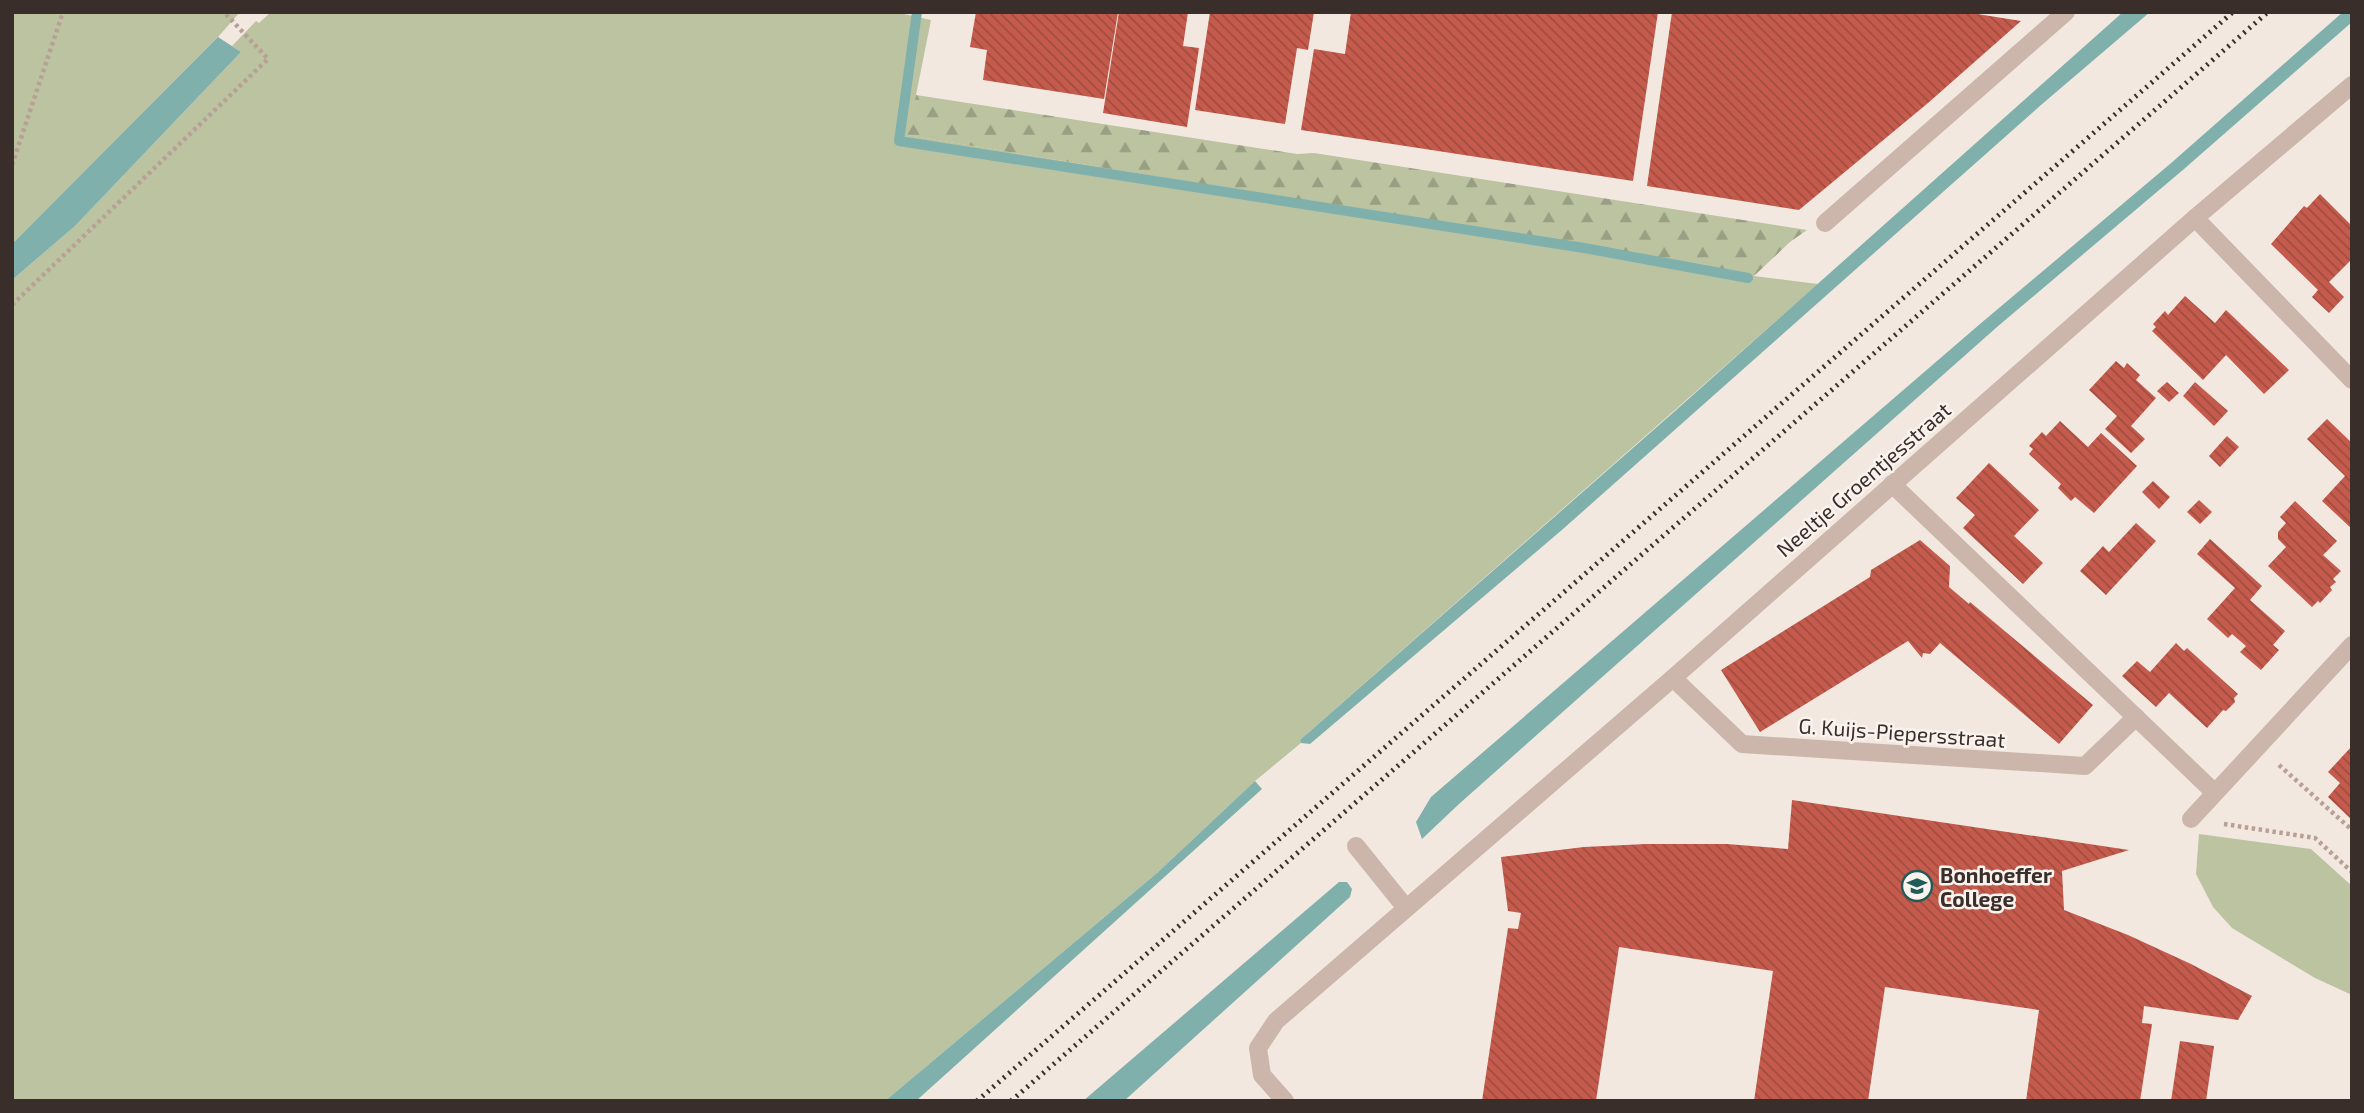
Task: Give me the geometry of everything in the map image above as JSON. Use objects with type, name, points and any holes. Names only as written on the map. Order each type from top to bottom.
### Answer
[{"type":"street","points":[[1825,223],[2066,12]]},
{"type":"street","name":"Neeltje Groentjesstraat","points":[[1285,1101],[1262,1075],[1258,1048],[1276,1021],[2352,85]]},
{"type":"street","points":[[2195,219],[2352,380]]},
{"type":"street","points":[[1892,484],[2214,792]]},
{"type":"street","points":[[2191,820],[2352,645]]},
{"type":"street","name":"G. Kuijs-Piepersstraat","points":[[1673,678],[1742,744],[2085,766],[2136,717]]},
{"type":"street","points":[[1356,846],[1406,908]]},
{"type":"path","points":[[12,165],[63,12]]},
{"type":"path","points":[[12,306],[268,59],[224,12]]},
{"type":"path","points":[[2257,746],[2352,830]]},
{"type":"path","points":[[2191,820],[2315,838],[2352,872]]},
{"type":"green space","points":[[12,12],[240,12],[12,244]]},
{"type":"green space","points":[[271,12],[895,12],[931,20],[908,135],[1754,276],[1818,284],[1300,740],[1301,743],[1255,781],[1157,873],[885,1101],[12,1101],[12,280],[75,226],[241,52],[232,46],[256,21],[259,23]]},
{"type":"green space","points":[[916,95],[1297,154],[1314,153],[1807,230],[1754,276],[907,135]]},
{"type":"green space","points":[[2199,834],[2311,849],[2352,886],[2352,995],[2315,978],[2232,928],[2213,907],[2196,874]]},
{"type":"water","points":[[2123,12],[2150,12],[2041,105],[1563,529],[1310,744],[1301,743],[1300,740]]},
{"type":"water","points":[[2343,12],[2352,12],[2352,22],[1997,327],[1422,839],[1416,822],[1431,797],[2170,164]]},
{"type":"water","points":[[218,37],[241,52],[75,226],[12,280],[12,244]]},
{"type":"water","points":[[1255,781],[1262,789],[916,1101],[885,1101],[1157,873]]},
{"type":"water","points":[[1339,882],[1347,882],[1352,889],[1350,897],[1124,1101],[1083,1101]]},
{"type":"building","points":[[976,12],[1118,12],[1104,99],[983,80],[987,50],[970,47]]},
{"type":"building","points":[[1119,12],[1188,12],[1183,46],[1199,48],[1187,127],[1103,113]]},
{"type":"building","points":[[1210,12],[1314,12],[1308,50],[1297,48],[1285,124],[1195,110]]},
{"type":"building","points":[[1351,12],[1658,12],[1633,181],[1301,130],[1314,49],[1345,54]]},
{"type":"building","points":[[1672,12],[1965,12],[2021,21],[1928,103],[1799,210],[1647,186]]},
{"type":"building","points":[[2320,194],[2352,226],[2352,259],[2329,282],[2344,297],[2329,313],[2312,297],[2318,290],[2271,244],[2304,206],[2307,208]]},
{"type":"building","points":[[2185,296],[2215,323],[2226,310],[2289,370],[2264,394],[2226,355],[2203,380],[2152,331],[2156,327],[2153,324],[2165,311],[2168,315]]},
{"type":"building","points":[[2116,361],[2124,368],[2127,363],[2140,375],[2136,380],[2156,398],[2131,426],[2145,439],[2131,453],[2105,429],[2117,416],[2089,390]]},
{"type":"building","points":[[2167,382],[2179,393],[2169,402],[2157,391]]},
{"type":"building","points":[[2195,382],[2228,411],[2214,426],[2183,396]]},
{"type":"building","points":[[2327,419],[2352,443],[2352,529],[2322,501],[2345,476],[2307,439]]},
{"type":"building","points":[[2060,421],[2088,447],[2101,433],[2137,466],[2094,513],[2075,497],[2071,501],[2058,488],[2061,484],[2029,454],[2033,449],[2029,446],[2042,432],[2046,436]]},
{"type":"building","points":[[2227,436],[2239,447],[2220,467],[2209,456]]},
{"type":"building","points":[[1989,463],[2039,510],[2014,536],[2043,563],[2023,584],[1963,528],[1975,515],[1956,498]]},
{"type":"building","points":[[2153,481],[2170,497],[2159,509],[2142,492]]},
{"type":"building","points":[[2199,500],[2212,512],[2200,524],[2187,512]]},
{"type":"building","points":[[2295,501],[2337,541],[2323,555],[2341,571],[2333,579],[2336,582],[2330,587],[2332,590],[2320,603],[2318,601],[2312,607],[2268,566],[2286,547],[2278,539],[2278,532],[2286,523],[2280,517]]},
{"type":"building","points":[[2136,523],[2156,541],[2106,595],[2080,571],[2103,546],[2109,552]]},
{"type":"building","points":[[2210,539],[2262,586],[2250,600],[2285,631],[2273,645],[2279,650],[2261,670],[2240,652],[2246,646],[2232,634],[2228,638],[2207,619],[2235,588],[2197,554]]},
{"type":"building","points":[[1920,540],[1950,566],[1949,587],[2093,705],[2059,744],[1940,643],[1930,654],[1923,653],[1922,658],[1908,641],[1760,732],[1721,670],[1870,577],[1871,570]]},
{"type":"building","points":[[2176,643],[2184,651],[2187,648],[2238,694],[2234,698],[2235,702],[2226,711],[2223,710],[2207,728],[2169,693],[2156,707],[2122,676],[2137,661],[2150,672]]},
{"type":"building","points":[[2352,746],[2352,820],[2328,797],[2340,783],[2328,772]]},
{"type":"building","points":[[1792,800],[2129,850],[2062,871],[2064,910],[2128,935],[2252,996],[2238,1020],[2144,1006],[2142,1023],[2152,1024],[2140,1101],[2026,1101],[2039,1010],[1885,987],[1868,1101],[1754,1101],[1773,971],[1619,947],[1596,1101],[1482,1101],[1508,928],[1518,929],[1521,913],[1508,911],[1501,857],[1584,847],[1646,844],[1727,844],[1788,849]]},
{"type":"building","points":[[2180,1041],[2214,1046],[2206,1101],[2171,1101]]},
{"type":"waterway","points":[[917,12],[899,141],[1584,248],[1748,278]]},
{"type":"railway","points":[[977,1101],[2233,12]]},
{"type":"railway","points":[[1011,1101],[2268,12]]},
{"type":"place","name":"Bonhoeffer College","points":[[1917,886]]}]
